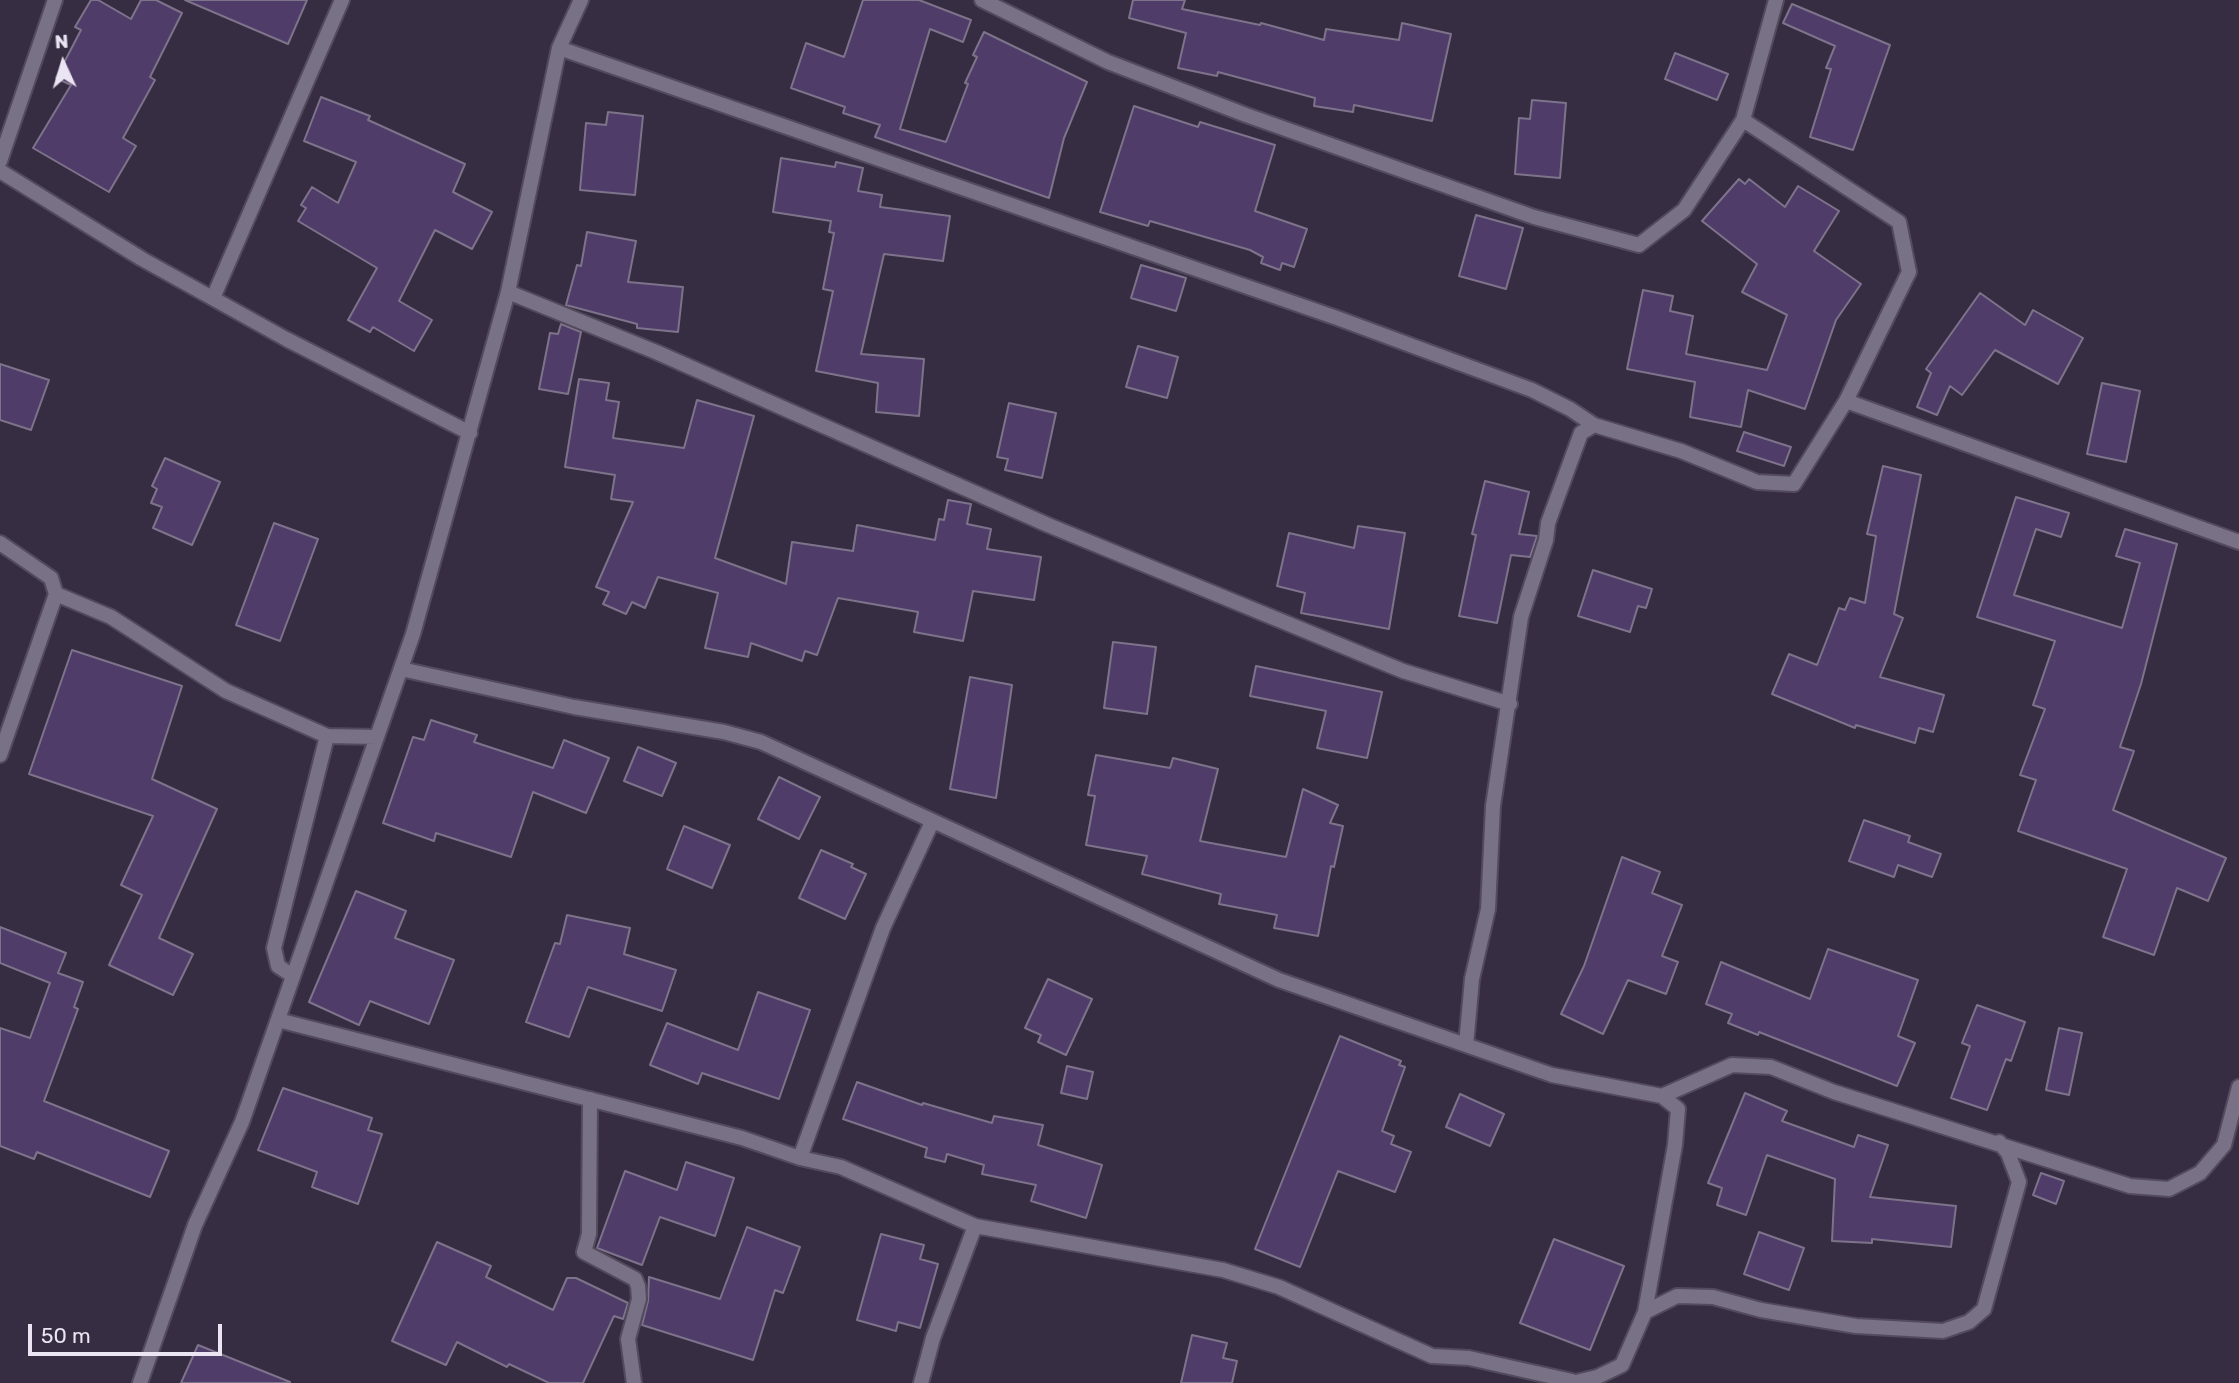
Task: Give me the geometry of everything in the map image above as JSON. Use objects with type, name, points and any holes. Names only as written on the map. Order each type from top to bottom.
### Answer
[{"type":"street","points":[[0,161],[55,0]]},
{"type":"street","points":[[213,298],[342,0]]},
{"type":"street","points":[[140,1383],[195,1225],[242,1122],[401,669],[508,292],[559,48],[581,0]]},
{"type":"street","points":[[982,0],[1108,62],[1246,115],[1534,217],[1639,245],[1684,210],[1744,120],[1776,0]]},
{"type":"street","points":[[559,48],[1350,323],[1532,390],[1570,409],[1594,425],[1681,450],[1757,482],[1794,484],[1846,401],[1909,272],[1899,222],[1744,120]]},
{"type":"street","points":[[0,171],[142,259],[470,433]]},
{"type":"street","points":[[508,292],[668,358],[1048,525],[1390,666],[1510,704]]},
{"type":"street","points":[[1846,401],[2239,542]]},
{"type":"street","points":[[1466,1045],[1472,979],[1488,909],[1493,806],[1521,617],[1546,540],[1548,523],[1581,433],[1594,425]]},
{"type":"street","points":[[0,543],[51,578],[56,594],[0,755]]},
{"type":"street","points":[[56,594],[111,617],[226,691],[327,736],[377,737]]},
{"type":"street","points":[[278,1020],[743,1138],[800,1158],[841,1167],[975,1226],[1223,1270],[1279,1287],[1432,1356],[1469,1358],[1572,1382],[1597,1377],[1622,1365],[1645,1312],[1675,1145],[1678,1109],[1662,1096],[1552,1076],[1279,979],[761,742],[724,732],[574,707],[401,669]]},
{"type":"street","points":[[293,976],[278,966],[274,948],[327,736]]},
{"type":"street","points":[[800,1158],[883,928],[932,822]]},
{"type":"street","points":[[1662,1096],[1731,1065],[1771,1067],[1834,1092],[1999,1142],[2130,1186],[2169,1189],[2200,1173],[2224,1145],[2239,1087]]},
{"type":"street","points":[[590,1099],[589,1234],[584,1252],[635,1279],[638,1286],[639,1299],[628,1339],[634,1383]]},
{"type":"street","points":[[1645,1312],[1677,1296],[1713,1297],[1761,1310],[1856,1326],[1943,1331],[1969,1322],[1984,1309],[2019,1182],[2008,1153],[1999,1142]]},
{"type":"street","points":[[921,1383],[933,1338],[975,1226]]},
{"type":"building","points":[[91,0],[98,0],[131,19],[141,0],[156,0],[182,13],[150,77],[155,80],[123,138],[136,146],[109,192],[33,148],[71,85],[56,78],[81,30],[75,27]]},
{"type":"building","points":[[185,0],[307,0],[288,44]]},
{"type":"building","points":[[863,0],[919,0],[971,20],[963,42],[930,29],[900,129],[946,142],[968,84],[965,83],[977,57],[973,55],[984,32],[1087,82],[1064,138],[1049,198],[875,137],[880,125],[843,113],[845,107],[791,88],[806,43],[844,57]]},
{"type":"building","points":[[1133,0],[1185,0],[1182,9],[1260,25],[1261,23],[1324,40],[1326,29],[1399,40],[1402,23],[1451,34],[1432,121],[1354,105],[1353,112],[1314,106],[1315,98],[1218,72],[1217,76],[1178,68],[1186,33],[1129,18]]},
{"type":"building","points":[[1792,4],[1890,45],[1853,150],[1810,137],[1831,69],[1826,68],[1835,46],[1783,23]]},
{"type":"building","points":[[1675,53],[1728,74],[1717,100],[1665,79]]},
{"type":"building","points":[[321,97],[370,116],[368,120],[465,164],[453,192],[492,212],[472,249],[435,230],[399,301],[432,320],[414,351],[373,327],[370,332],[348,320],[377,268],[298,221],[306,208],[301,205],[312,187],[338,203],[356,162],[304,141]]},
{"type":"building","points":[[1532,100],[1566,103],[1560,178],[1515,174],[1519,118],[1530,119]]},
{"type":"building","points":[[1134,106],[1198,127],[1200,122],[1275,145],[1255,211],[1307,229],[1294,267],[1282,263],[1280,270],[1261,263],[1263,257],[1250,250],[1150,221],[1148,226],[1100,212]]},
{"type":"building","points":[[608,112],[643,116],[635,195],[580,190],[586,123],[606,125]]},
{"type":"building","points":[[781,158],[835,167],[836,162],[863,168],[858,191],[882,195],[880,207],[950,216],[943,261],[884,254],[861,354],[924,359],[919,416],[876,412],[878,383],[816,371],[833,291],[823,289],[834,233],[829,232],[831,221],[773,212]]},
{"type":"building","points":[[1739,179],[1745,184],[1749,179],[1785,207],[1798,186],[1839,211],[1814,251],[1861,284],[1836,320],[1805,409],[1748,390],[1741,427],[1690,417],[1695,382],[1627,369],[1643,290],[1673,296],[1670,311],[1693,316],[1686,354],[1767,370],[1787,315],[1742,292],[1757,264],[1702,221]]},
{"type":"building","points":[[1476,215],[1523,228],[1506,289],[1459,276]]},
{"type":"building","points":[[587,232],[636,241],[628,282],[683,287],[678,332],[637,328],[637,324],[566,305],[577,265],[581,266]]},
{"type":"building","points":[[1141,265],[1186,278],[1176,311],[1131,298]]},
{"type":"building","points":[[1980,293],[2025,325],[2033,310],[2083,338],[2058,384],[1995,350],[1962,395],[1950,386],[1937,415],[1917,407],[1931,373],[1926,369]]},
{"type":"building","points":[[561,324],[581,332],[568,394],[539,389],[550,333],[558,334]]},
{"type":"building","points":[[1138,346],[1178,357],[1167,398],[1126,387]]},
{"type":"building","points":[[0,364],[49,380],[31,430],[0,420]]},
{"type":"building","points":[[579,379],[609,383],[606,400],[619,402],[613,438],[684,448],[697,400],[754,416],[715,558],[786,584],[792,542],[853,551],[857,525],[935,540],[939,519],[944,520],[948,500],[971,504],[967,524],[991,529],[987,549],[1041,557],[1034,600],[973,591],[963,641],[914,632],[918,612],[838,598],[817,655],[805,651],[802,661],[751,643],[748,657],[705,648],[718,593],[658,577],[645,608],[632,602],[626,614],[603,604],[609,592],[596,587],[633,502],[611,499],[615,475],[565,467]]},
{"type":"building","points":[[2102,383],[2140,391],[2126,462],[2087,454]]},
{"type":"building","points":[[1009,403],[1056,413],[1042,478],[1005,470],[1008,459],[997,457]]},
{"type":"building","points":[[1744,432],[1791,447],[1784,466],[1737,451]]},
{"type":"building","points":[[165,458],[220,482],[192,545],[153,528],[162,507],[151,503],[157,489],[152,486]]},
{"type":"building","points":[[1883,466],[1921,475],[1894,614],[1903,618],[1880,677],[1944,695],[1933,732],[1919,728],[1915,743],[1856,725],[1855,728],[1772,694],[1789,654],[1817,665],[1839,608],[1845,610],[1850,598],[1865,603],[1876,536],[1867,534]]},
{"type":"building","points":[[1485,481],[1529,492],[1519,534],[1537,536],[1530,557],[1511,555],[1497,623],[1459,616],[1476,535],[1472,534]]},
{"type":"building","points":[[2016,497],[2069,513],[2061,537],[2036,529],[2014,595],[2122,628],[2140,563],[2116,556],[2125,529],[2177,544],[2141,684],[2120,747],[2134,751],[2113,810],[2226,858],[2208,901],[2177,888],[2154,955],[2103,937],[2127,869],[2018,831],[2036,780],[2020,775],[2045,709],[2033,705],[2055,641],[1977,617]]},
{"type":"building","points":[[274,523],[318,539],[280,641],[236,625]]},
{"type":"building","points":[[1358,526],[1405,533],[1389,629],[1301,613],[1305,593],[1277,586],[1289,533],[1354,548]]},
{"type":"building","points":[[1593,570],[1652,589],[1646,608],[1638,606],[1630,632],[1578,616]]},
{"type":"building","points":[[1113,642],[1156,647],[1147,714],[1104,708]]},
{"type":"building","points":[[72,650],[182,686],[152,779],[217,809],[159,938],[193,954],[173,995],[109,965],[142,895],[121,885],[153,816],[29,774]]},
{"type":"building","points":[[1256,666],[1382,692],[1367,758],[1317,748],[1326,711],[1250,696]]},
{"type":"building","points":[[970,677],[1012,685],[996,798],[950,789]]},
{"type":"building","points":[[431,720],[477,735],[474,742],[553,768],[564,740],[609,758],[586,813],[533,792],[511,857],[436,833],[434,841],[383,823],[413,737],[424,740]]},
{"type":"building","points":[[638,747],[676,763],[662,796],[624,781]]},
{"type":"building","points":[[1096,755],[1170,768],[1173,758],[1218,769],[1200,841],[1286,857],[1303,789],[1338,805],[1330,823],[1343,826],[1334,867],[1331,866],[1318,936],[1274,928],[1277,915],[1219,904],[1221,894],[1142,874],[1147,856],[1086,845],[1095,796],[1088,795]]},
{"type":"building","points":[[779,777],[820,797],[799,839],[758,819]]},
{"type":"building","points":[[1864,820],[1910,836],[1908,842],[1941,854],[1932,877],[1898,865],[1894,877],[1849,861]]},
{"type":"building","points":[[684,826],[730,845],[712,888],[667,869]]},
{"type":"building","points":[[821,850],[853,864],[851,867],[866,874],[845,919],[799,898]]},
{"type":"building","points":[[1622,857],[1660,872],[1652,893],[1682,905],[1662,956],[1678,962],[1666,994],[1628,980],[1603,1034],[1561,1014],[1584,966]]},
{"type":"building","points":[[356,891],[406,911],[395,938],[454,960],[429,1024],[370,1001],[359,1025],[309,1002]]},
{"type":"building","points":[[567,915],[630,928],[624,954],[676,970],[662,1011],[588,987],[569,1037],[526,1022],[555,943],[560,944]]},
{"type":"building","points":[[0,927],[66,953],[58,973],[83,982],[74,1007],[78,1009],[44,1101],[169,1151],[150,1197],[37,1152],[34,1159],[0,1146],[0,1028],[30,1038],[50,983],[0,963]]},
{"type":"building","points":[[1828,949],[1918,980],[1898,1036],[1915,1043],[1897,1086],[1759,1032],[1758,1035],[1728,1023],[1732,1014],[1706,1004],[1721,962],[1810,999]]},
{"type":"building","points":[[1048,979],[1092,999],[1066,1055],[1038,1042],[1041,1035],[1025,1028]]},
{"type":"building","points":[[758,992],[810,1010],[779,1099],[702,1073],[698,1084],[650,1065],[667,1023],[738,1050]]},
{"type":"building","points":[[1977,1005],[2025,1022],[2011,1061],[2006,1059],[1987,1110],[1951,1098],[1970,1046],[1962,1043]]},
{"type":"building","points":[[2059,1028],[2082,1033],[2069,1095],[2046,1090]]},
{"type":"building","points":[[1340,1036],[1401,1061],[1399,1065],[1405,1067],[1382,1131],[1394,1136],[1391,1144],[1411,1152],[1395,1192],[1338,1171],[1300,1267],[1255,1249]]},
{"type":"building","points":[[1067,1066],[1093,1072],[1087,1099],[1061,1093]]},
{"type":"building","points":[[857,1082],[922,1105],[923,1103],[992,1123],[994,1116],[1043,1125],[1038,1145],[1102,1165],[1086,1218],[1031,1201],[1036,1185],[982,1174],[984,1165],[947,1154],[945,1162],[925,1157],[927,1148],[843,1119]]},
{"type":"building","points":[[283,1088],[372,1118],[368,1130],[382,1134],[358,1204],[312,1187],[317,1172],[258,1150]]},
{"type":"building","points":[[1745,1093],[1787,1111],[1782,1121],[1854,1147],[1858,1135],[1888,1145],[1870,1197],[1956,1206],[1951,1247],[1872,1239],[1872,1243],[1832,1241],[1835,1179],[1767,1155],[1746,1215],[1717,1205],[1722,1188],[1708,1183]]},
{"type":"building","points":[[1460,1094],[1504,1114],[1490,1146],[1446,1127]]},
{"type":"building","points":[[686,1162],[734,1178],[715,1236],[660,1217],[642,1265],[597,1248],[625,1171],[677,1190]]},
{"type":"building","points":[[2041,1173],[2064,1181],[2056,1204],[2033,1195]]},
{"type":"building","points":[[747,1227],[800,1247],[783,1293],[775,1290],[753,1360],[642,1325],[648,1301],[649,1277],[720,1299]]},
{"type":"building","points":[[1759,1232],[1804,1248],[1789,1290],[1744,1274]]},
{"type":"building","points":[[881,1234],[924,1245],[920,1259],[938,1264],[920,1328],[898,1322],[896,1331],[857,1320]]},
{"type":"building","points":[[1554,1239],[1624,1266],[1590,1350],[1520,1323]]},
{"type":"building","points":[[437,1242],[491,1266],[486,1277],[553,1310],[567,1278],[576,1278],[628,1303],[623,1319],[614,1316],[583,1383],[549,1383],[509,1364],[507,1367],[457,1342],[446,1365],[392,1341]]},
{"type":"building","points":[[1192,1335],[1227,1343],[1223,1358],[1237,1361],[1232,1383],[1181,1383]]},
{"type":"building","points":[[198,1345],[290,1382],[290,1383],[181,1383]]}]
